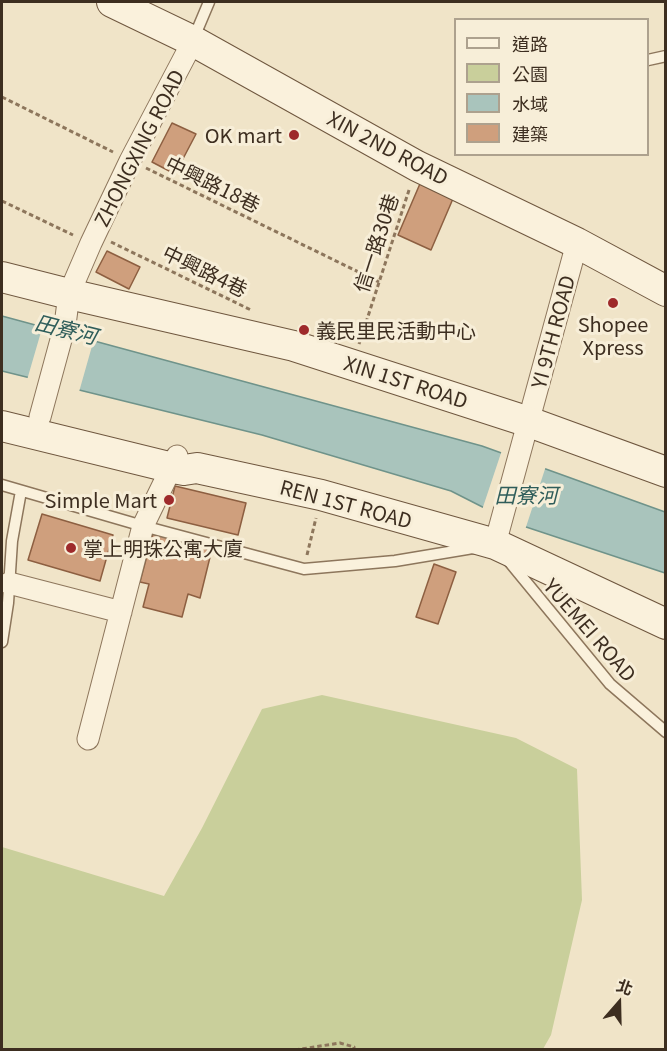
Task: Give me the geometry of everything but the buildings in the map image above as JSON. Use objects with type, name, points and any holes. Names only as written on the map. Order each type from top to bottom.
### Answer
[{"type":"street","name":"XIN 2ND ROAD","points":[[112,2],[193,41],[417,166],[577,243],[666,291]]},
{"type":"street","name":"ZHONGXING ROAD","points":[[40,417],[65,325],[69,294],[130,161],[193,41]]},
{"type":"street","name":"YI 9TH ROAD","points":[[495,544],[577,243]]},
{"type":"street","name":"XIN 1ST ROAD","points":[[2,276],[69,294],[294,346],[529,422],[666,472]]},
{"type":"street","name":"REN 1ST ROAD","points":[[2,407],[40,417],[182,464]]},
{"type":"street","name":"REN 1ST ROAD","points":[[2,426],[321,495],[495,544],[666,624]]},
{"type":"street","points":[[88,739],[143,526],[182,464]]},
{"type":"street","points":[[9,583],[121,612]]},
{"type":"lane","name":"ZHONGXING ROAD","points":[[193,41],[209,2]]},
{"type":"lane","points":[[649,60],[666,56]]},
{"type":"lane","points":[[2,486],[304,568],[395,561],[495,544]]},
{"type":"lane","points":[[2,642],[8,603],[12,541],[21,491]]},
{"type":"lane","name":"YUEMEI ROAD","points":[[495,544],[610,684],[666,732]]},
{"type":"path","name":"中興路18巷","points":[[2,97],[379,282]]},
{"type":"path","name":"信一路30巷","points":[[353,365],[417,166]]},
{"type":"path","name":"中興路4巷","points":[[2,201],[94,238],[252,311]]},
{"type":"path","points":[[304,568],[321,495]]},
{"type":"path","points":[[295,1050],[340,1043],[354,1047],[354,1050]]},
{"type":"green space","points":[[322,695],[516,738],[577,769],[582,900],[551,1035],[543,1049],[2,1049],[2,847],[164,896],[202,828],[262,709]]},
{"type":"water","name":"田寮河","points":[[2,316],[482,446],[665,512],[665,573],[514,523],[451,491],[262,435],[2,371]]},
{"type":"pier","points":[[43,325],[94,339],[79,392],[27,380]]},
{"type":"pier","points":[[502,450],[546,466],[525,530],[482,510]]},
{"type":"place","name":"OK mart","points":[[294,135]]},
{"type":"place","name":"Shopee Xpress","points":[[613,303]]},
{"type":"place","name":"義民里民活動中心","points":[[304,330]]},
{"type":"place","name":"Simple Mart","points":[[169,500]]},
{"type":"place","name":"掌上明珠公寓大廈","points":[[71,548]]}]
